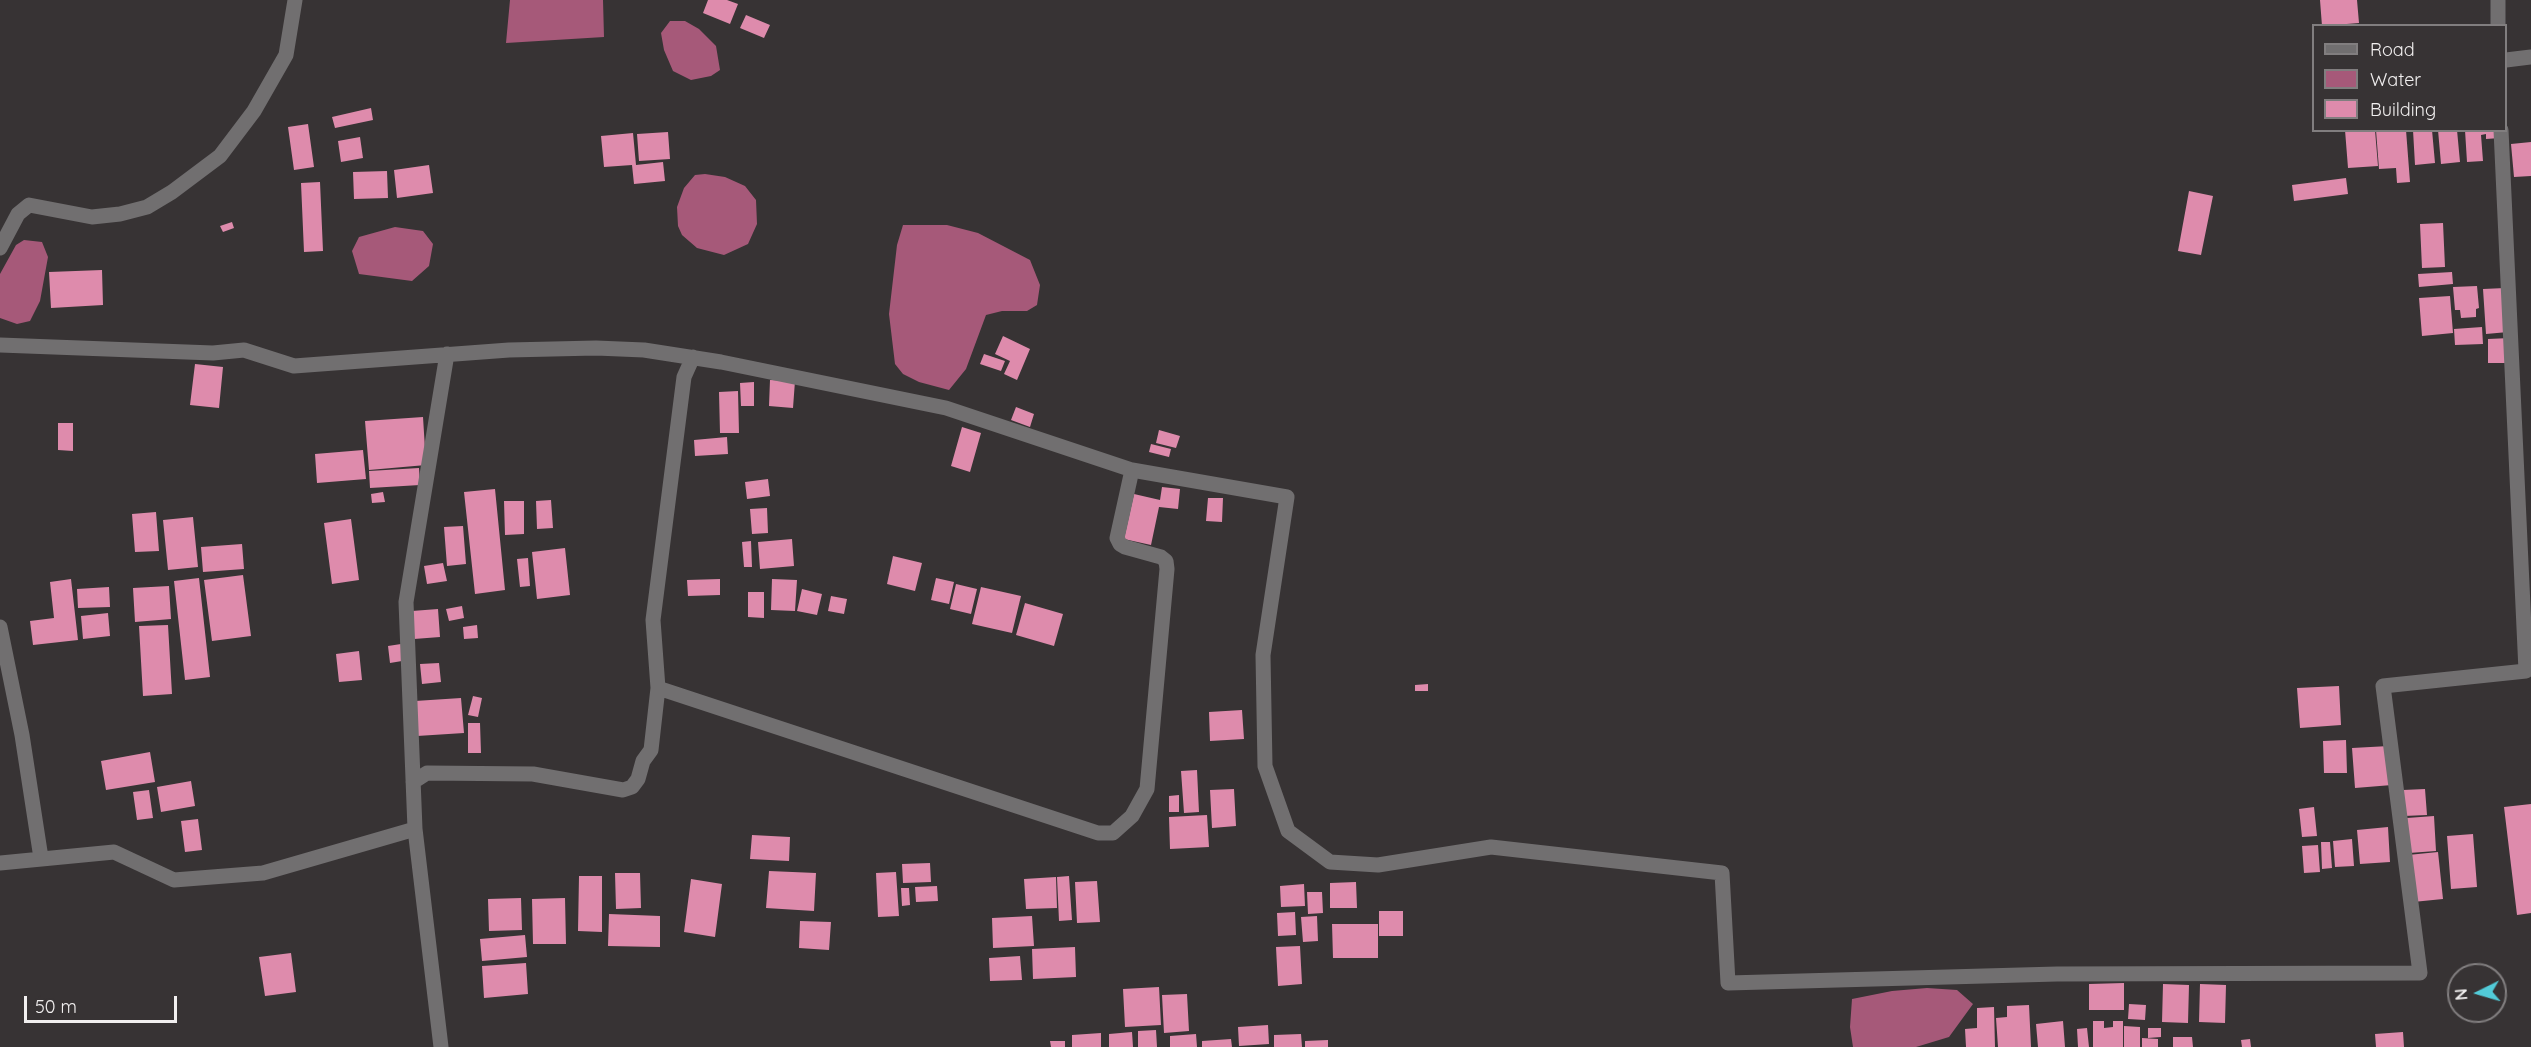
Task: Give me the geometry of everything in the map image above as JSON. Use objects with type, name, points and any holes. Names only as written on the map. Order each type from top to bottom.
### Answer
[{"type":"street","points":[[0,248],[18,214],[29,205],[92,217],[120,214],[155,202],[220,156],[255,111],[286,55],[295,0]]},
{"type":"street","points":[[2498,0],[2498,24]]},
{"type":"street","points":[[2507,60],[2531,57]]},
{"type":"street","points":[[0,345],[213,353],[244,350],[294,366],[447,354],[596,348],[644,350],[693,357],[946,408],[1132,470],[1287,496],[1263,655],[1265,766],[1288,831],[1330,862],[1378,865],[1491,847],[1722,873],[1728,982],[2057,974],[2420,973],[2383,686],[2528,671],[2501,132]]},
{"type":"street","points":[[441,1047],[415,829],[406,602],[447,354]]},
{"type":"street","points":[[413,782],[427,773],[533,774],[623,790],[632,787],[651,750],[658,688],[654,620],[684,377],[693,357]]},
{"type":"street","points":[[658,688],[1098,833],[1113,833],[1132,816],[1147,789],[1167,569],[1166,561],[1161,557],[1125,547],[1117,538],[1132,470]]},
{"type":"street","points":[[0,627],[22,735],[41,858]]},
{"type":"street","points":[[0,863],[114,852],[174,880],[263,873],[415,829]]},
{"type":"water","points":[[510,0],[603,0],[604,37],[506,43]]},
{"type":"water","points":[[670,21],[685,21],[699,29],[716,46],[720,70],[711,76],[691,80],[673,71],[664,50],[661,33]]},
{"type":"water","points":[[695,175],[725,177],[745,186],[756,200],[757,224],[748,244],[724,255],[697,248],[682,235],[678,226],[677,207],[684,188]]},
{"type":"water","points":[[903,225],[947,225],[978,233],[1030,260],[1040,285],[1037,305],[1027,311],[1002,311],[986,315],[966,369],[949,390],[919,382],[903,374],[895,364],[889,314],[897,245]]},
{"type":"water","points":[[395,227],[423,231],[433,244],[429,266],[412,281],[359,274],[352,251],[359,237]]},
{"type":"water","points":[[24,240],[42,242],[48,257],[40,301],[30,321],[17,324],[0,318],[0,274],[16,245]]},
{"type":"water","points":[[1927,988],[1957,990],[1973,1004],[1949,1037],[1916,1047],[1853,1047],[1850,1027],[1852,999],[1892,991]]},
{"type":"building","points":[[708,0],[727,0],[738,4],[730,24],[703,13]]},
{"type":"building","points":[[2320,0],[2357,0],[2359,23],[2322,24]]},
{"type":"building","points":[[746,15],[770,25],[764,38],[740,28]]},
{"type":"building","points":[[371,108],[373,120],[335,128],[332,117]]},
{"type":"building","points":[[308,124],[314,167],[294,170],[288,127]]},
{"type":"building","points":[[668,132],[670,159],[639,161],[637,134]]},
{"type":"building","points":[[2345,132],[2375,132],[2378,166],[2348,168]]},
{"type":"building","points":[[2376,132],[2406,132],[2410,182],[2397,183],[2396,168],[2379,169]]},
{"type":"building","points":[[2413,132],[2432,132],[2435,163],[2415,165]]},
{"type":"building","points":[[2438,132],[2457,132],[2460,162],[2441,164]]},
{"type":"building","points":[[2465,132],[2499,132],[2500,138],[2486,139],[2486,134],[2481,135],[2483,161],[2467,162]]},
{"type":"building","points":[[633,133],[636,165],[663,162],[665,181],[634,184],[632,165],[604,167],[601,136]]},
{"type":"building","points":[[360,137],[363,158],[341,162],[338,141]]},
{"type":"building","points":[[2531,142],[2531,176],[2514,177],[2511,144]]},
{"type":"building","points":[[429,165],[433,193],[397,198],[394,170]]},
{"type":"building","points":[[387,171],[388,198],[354,199],[353,172]]},
{"type":"building","points":[[2346,178],[2348,194],[2294,201],[2292,185]]},
{"type":"building","points":[[320,182],[323,251],[304,252],[301,183]]},
{"type":"building","points":[[2189,191],[2213,196],[2201,255],[2178,251]]},
{"type":"building","points":[[232,222],[234,228],[223,232],[220,226]]},
{"type":"building","points":[[2443,223],[2445,267],[2422,268],[2420,224]]},
{"type":"building","points":[[102,270],[103,305],[51,308],[49,272]]},
{"type":"building","points":[[2452,272],[2453,284],[2419,287],[2418,274]]},
{"type":"building","points":[[2477,286],[2479,308],[2476,309],[2476,317],[2461,318],[2460,310],[2455,310],[2453,287]]},
{"type":"building","points":[[2505,288],[2508,332],[2486,334],[2483,289]]},
{"type":"building","points":[[2450,296],[2453,333],[2422,336],[2419,298]]},
{"type":"building","points":[[2482,327],[2483,344],[2455,345],[2454,329]]},
{"type":"building","points":[[1003,336],[1030,349],[1017,380],[1004,374],[1010,361],[995,354]]},
{"type":"building","points":[[2510,338],[2511,363],[2488,363],[2488,339]]},
{"type":"building","points":[[984,354],[1005,361],[1001,371],[980,364]]},
{"type":"building","points":[[195,364],[223,367],[219,408],[190,405]]},
{"type":"building","points":[[770,380],[795,381],[793,408],[769,406]]},
{"type":"building","points":[[754,382],[754,406],[741,406],[740,383]]},
{"type":"building","points":[[738,391],[739,433],[720,433],[719,392]]},
{"type":"building","points":[[1016,407],[1034,414],[1030,427],[1011,420]]},
{"type":"building","points":[[423,417],[426,465],[369,470],[365,421]]},
{"type":"building","points":[[58,423],[73,423],[73,451],[58,450]]},
{"type":"building","points":[[962,427],[981,433],[970,472],[951,466]]},
{"type":"building","points":[[1159,430],[1180,436],[1176,448],[1156,443]]},
{"type":"building","points":[[727,437],[728,454],[695,456],[694,440]]},
{"type":"building","points":[[1151,444],[1171,449],[1169,457],[1149,452]]},
{"type":"building","points":[[363,450],[366,479],[317,483],[315,454]]},
{"type":"building","points":[[419,468],[420,485],[370,488],[369,471]]},
{"type":"building","points":[[768,479],[770,496],[747,499],[745,482]]},
{"type":"building","points":[[1162,487],[1180,489],[1178,509],[1159,507],[1151,545],[1124,539],[1134,494],[1160,500]]},
{"type":"building","points":[[495,489],[505,590],[475,594],[464,492]]},
{"type":"building","points":[[383,492],[385,502],[372,503],[371,494]]},
{"type":"building","points":[[1208,498],[1223,498],[1222,522],[1206,521]]},
{"type":"building","points":[[551,500],[553,528],[537,529],[536,501]]},
{"type":"building","points":[[504,501],[524,501],[524,534],[505,535]]},
{"type":"building","points":[[767,508],[768,533],[752,534],[750,509]]},
{"type":"building","points":[[156,512],[159,551],[135,552],[132,514]]},
{"type":"building","points":[[193,517],[198,567],[168,570],[163,520]]},
{"type":"building","points":[[351,519],[359,580],[332,584],[324,523]]},
{"type":"building","points":[[463,526],[466,564],[447,566],[444,527]]},
{"type":"building","points":[[792,539],[794,566],[760,569],[758,542]]},
{"type":"building","points":[[751,541],[752,567],[744,567],[742,542]]},
{"type":"building","points":[[242,544],[244,569],[203,572],[201,547]]},
{"type":"building","points":[[565,548],[570,595],[537,599],[532,552]]},
{"type":"building","points":[[893,556],[922,563],[915,591],[887,584]]},
{"type":"building","points":[[528,558],[530,586],[520,587],[517,559]]},
{"type":"building","points":[[443,563],[447,581],[427,584],[424,566]]},
{"type":"building","points":[[243,575],[251,636],[212,641],[204,580]]},
{"type":"building","points":[[199,578],[210,677],[185,680],[174,581]]},
{"type":"building","points":[[936,578],[954,582],[949,604],[931,600]]},
{"type":"building","points":[[71,579],[78,640],[33,645],[30,621],[54,618],[50,582]]},
{"type":"building","points":[[720,579],[720,595],[688,596],[687,580]]},
{"type":"building","points":[[772,579],[797,580],[795,611],[771,610]]},
{"type":"building","points":[[956,584],[977,589],[971,614],[950,609]]},
{"type":"building","points":[[169,586],[171,619],[135,622],[133,588]]},
{"type":"building","points":[[109,587],[110,607],[78,608],[77,589]]},
{"type":"building","points":[[981,587],[1021,596],[1012,633],[972,624]]},
{"type":"building","points":[[802,589],[822,594],[817,615],[797,611]]},
{"type":"building","points":[[748,592],[764,592],[764,618],[748,617]]},
{"type":"building","points":[[831,596],[847,599],[844,614],[828,611]]},
{"type":"building","points":[[1025,603],[1063,614],[1054,646],[1016,635]]},
{"type":"building","points":[[462,606],[464,618],[449,621],[446,609]]},
{"type":"building","points":[[438,609],[440,637],[414,639],[412,611]]},
{"type":"building","points":[[108,613],[110,636],[83,639],[81,616]]},
{"type":"building","points":[[168,625],[172,694],[143,696],[139,626]]},
{"type":"building","points":[[477,625],[478,638],[464,639],[463,627]]},
{"type":"building","points":[[401,644],[402,661],[390,663],[388,646]]},
{"type":"building","points":[[359,651],[362,680],[339,682],[336,654]]},
{"type":"building","points":[[439,663],[441,682],[422,684],[420,664]]},
{"type":"building","points":[[1428,684],[1428,691],[1415,691],[1415,685]]},
{"type":"building","points":[[2339,686],[2341,725],[2300,728],[2297,688]]},
{"type":"building","points":[[473,696],[482,698],[478,717],[468,715]]},
{"type":"building","points":[[461,698],[464,733],[417,736],[415,701]]},
{"type":"building","points":[[1242,710],[1244,739],[1210,741],[1209,712]]},
{"type":"building","points":[[468,723],[480,723],[481,753],[468,753]]},
{"type":"building","points":[[2346,740],[2347,773],[2324,773],[2323,741]]},
{"type":"building","points":[[2389,746],[2392,785],[2355,788],[2352,748]]},
{"type":"building","points":[[150,752],[155,782],[106,790],[101,761]]},
{"type":"building","points":[[1197,770],[1199,812],[1184,813],[1181,771]]},
{"type":"building","points":[[191,781],[195,806],[161,812],[157,787]]},
{"type":"building","points":[[1234,789],[1236,826],[1212,828],[1210,790]]},
{"type":"building","points":[[2425,789],[2427,815],[2404,816],[2403,790]]},
{"type":"building","points":[[149,790],[153,818],[137,820],[133,792]]},
{"type":"building","points":[[1179,795],[1179,812],[1169,812],[1169,796]]},
{"type":"building","points":[[2531,804],[2531,913],[2517,915],[2504,807]]},
{"type":"building","points":[[2314,807],[2317,836],[2302,837],[2299,809]]},
{"type":"building","points":[[1207,815],[1209,847],[1170,849],[1169,817]]},
{"type":"building","points":[[2434,816],[2436,851],[2409,853],[2407,818]]},
{"type":"building","points":[[198,819],[202,850],[185,852],[181,821]]},
{"type":"building","points":[[2388,827],[2390,862],[2360,864],[2357,830]]},
{"type":"building","points":[[2473,834],[2477,887],[2451,889],[2447,836]]},
{"type":"building","points":[[752,835],[790,837],[789,861],[750,859]]},
{"type":"building","points":[[2352,839],[2354,866],[2335,867],[2333,841]]},
{"type":"building","points":[[2321,842],[2330,842],[2332,868],[2322,869]]},
{"type":"building","points":[[2318,845],[2320,872],[2304,873],[2302,846]]},
{"type":"building","points":[[2438,852],[2443,899],[2413,902],[2408,855]]},
{"type":"building","points":[[930,863],[931,882],[903,883],[902,864]]},
{"type":"building","points":[[769,871],[816,873],[814,911],[766,908]]},
{"type":"building","points":[[896,872],[899,916],[878,917],[876,873]]},
{"type":"building","points":[[615,873],[640,873],[641,908],[616,909]]},
{"type":"building","points":[[579,876],[602,876],[602,932],[578,931]]},
{"type":"building","points":[[1069,876],[1072,920],[1059,921],[1057,877]]},
{"type":"building","points":[[1056,877],[1057,908],[1026,909],[1024,879]]},
{"type":"building","points":[[691,879],[722,884],[715,937],[684,932]]},
{"type":"building","points":[[1097,881],[1100,922],[1077,923],[1075,882]]},
{"type":"building","points":[[1356,882],[1357,908],[1330,908],[1330,883]]},
{"type":"building","points":[[1304,884],[1305,906],[1281,907],[1280,886]]},
{"type":"building","points":[[937,886],[938,901],[916,902],[915,887]]},
{"type":"building","points":[[901,888],[909,888],[910,905],[902,906]]},
{"type":"building","points":[[1307,892],[1322,892],[1323,913],[1308,914]]},
{"type":"building","points":[[521,898],[522,930],[489,931],[488,899]]},
{"type":"building","points":[[565,898],[566,944],[533,944],[532,899]]},
{"type":"building","points":[[1379,911],[1403,911],[1403,936],[1379,936]]},
{"type":"building","points":[[1295,912],[1296,935],[1278,936],[1277,913]]},
{"type":"building","points":[[609,914],[660,916],[660,947],[608,946]]},
{"type":"building","points":[[1032,916],[1034,946],[993,948],[992,918]]},
{"type":"building","points":[[1317,916],[1318,941],[1303,942],[1301,917]]},
{"type":"building","points":[[800,921],[831,922],[829,950],[799,948]]},
{"type":"building","points":[[1332,924],[1378,924],[1378,958],[1333,958]]},
{"type":"building","points":[[525,935],[527,957],[482,961],[480,939]]},
{"type":"building","points":[[1300,946],[1302,984],[1278,986],[1276,947]]},
{"type":"building","points":[[1075,947],[1076,977],[1033,979],[1032,949]]},
{"type":"building","points":[[291,953],[296,992],[265,996],[259,957]]},
{"type":"building","points":[[1020,956],[1022,980],[990,981],[989,958]]},
{"type":"building","points":[[526,963],[528,994],[484,998],[482,966]]},
{"type":"building","points":[[2124,983],[2124,1010],[2089,1010],[2089,984]]},
{"type":"building","points":[[2163,984],[2189,985],[2188,1023],[2162,1022]]},
{"type":"building","points":[[2200,984],[2226,985],[2225,1023],[2199,1022]]},
{"type":"building","points":[[1159,987],[1161,1025],[1125,1027],[1123,989]]},
{"type":"building","points":[[1187,994],[1189,1031],[1164,1033],[1162,995]]},
{"type":"building","points":[[2129,1004],[2146,1005],[2145,1020],[2128,1019]]},
{"type":"building","points":[[2029,1005],[2031,1047],[1998,1047],[1996,1018],[2007,1017],[2007,1006]]},
{"type":"building","points":[[1994,1007],[1995,1047],[1966,1047],[1965,1029],[1977,1028],[1977,1008]]},
{"type":"building","points":[[2063,1021],[2065,1047],[2038,1047],[2036,1024]]},
{"type":"building","points":[[2093,1021],[2104,1021],[2104,1028],[2113,1027],[2113,1021],[2123,1021],[2123,1047],[2093,1047]]},
{"type":"building","points":[[1268,1025],[1269,1044],[1239,1046],[1238,1027]]},
{"type":"building","points":[[2124,1026],[2140,1027],[2140,1047],[2124,1047]]},
{"type":"building","points":[[2087,1028],[2089,1047],[2078,1047],[2077,1029]]},
{"type":"building","points":[[2148,1028],[2161,1028],[2161,1037],[2148,1038]]},
{"type":"building","points":[[1156,1030],[1157,1047],[1138,1047],[1138,1031]]},
{"type":"building","points":[[1132,1032],[1133,1047],[1109,1047],[1109,1034]]},
{"type":"building","points":[[2403,1032],[2404,1047],[2376,1047],[2375,1034]]},
{"type":"building","points":[[1101,1033],[1101,1047],[1072,1047],[1072,1035]]},
{"type":"building","points":[[1196,1034],[1197,1047],[1170,1047],[1170,1036]]},
{"type":"building","points":[[1301,1034],[1302,1047],[1274,1047],[1274,1035]]},
{"type":"building","points":[[2173,1037],[2192,1037],[2193,1047],[2173,1047]]},
{"type":"building","points":[[2142,1038],[2158,1039],[2158,1047],[2142,1047]]},
{"type":"building","points":[[1231,1039],[1232,1047],[1202,1047],[1202,1041]]},
{"type":"building","points":[[2250,1039],[2251,1047],[2242,1047],[2241,1040]]},
{"type":"building","points":[[1328,1040],[1328,1047],[1305,1047],[1305,1041]]},
{"type":"building","points":[[1050,1041],[1065,1041],[1065,1047],[1051,1047]]}]
